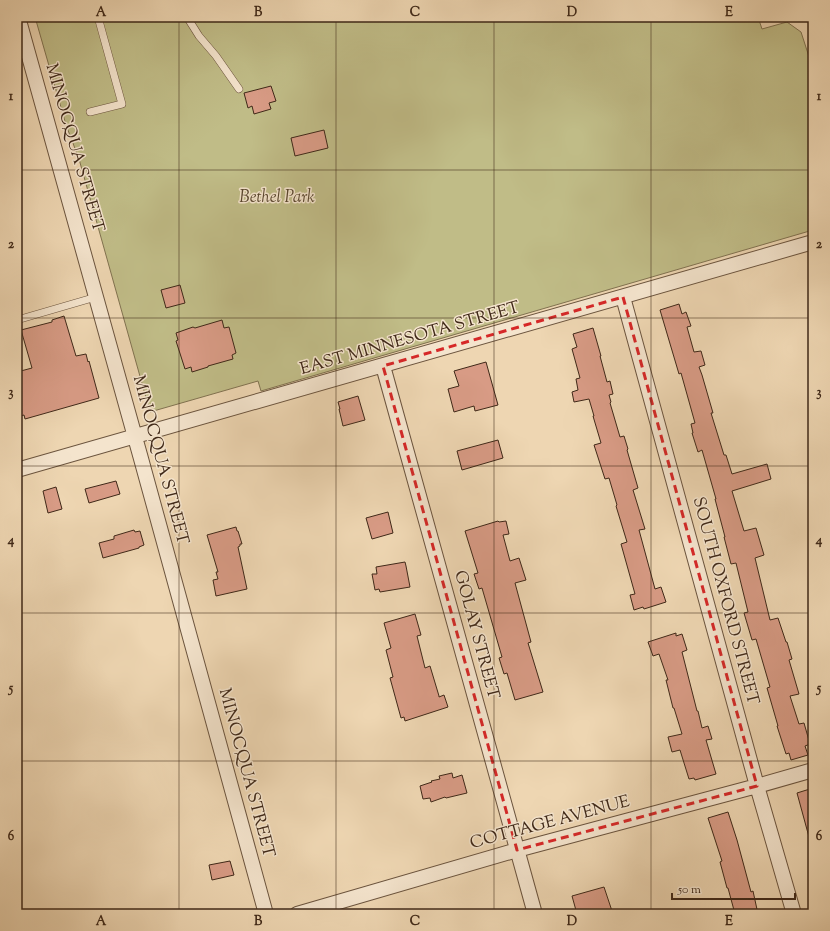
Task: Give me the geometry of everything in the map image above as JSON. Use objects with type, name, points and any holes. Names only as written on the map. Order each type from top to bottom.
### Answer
[{"type":"street","name":"MINOCQUA STREET","points":[[18,17],[266,914]]},
{"type":"street","name":"EAST MINNESOTA STREET","points":[[17,470],[813,242]]},
{"type":"street","name":"SOUTH OXFORD STREET","points":[[623,296],[757,786],[794,914]]},
{"type":"street","name":"GOLAY STREET","points":[[383,366],[535,914]]},
{"type":"street","name":"COTTAGE AVENUE","points":[[297,914],[517,850],[813,770]]},
{"type":"lane","points":[[90,112],[122,104],[98,17]]},
{"type":"lane","points":[[187,17],[199,36],[216,56],[239,89]]},
{"type":"lane","points":[[17,320],[96,297]]},
{"type":"highlighted area","points":[[623,297],[757,786],[517,850],[383,366]]},
{"type":"green space","name":"Bethel Park","points":[[35,17],[758,17],[762,29],[787,22],[801,32],[813,69],[813,230],[261,391],[258,381],[150,412],[79,159],[66,125]]},
{"type":"building","points":[[271,86],[276,101],[269,103],[271,109],[254,114],[252,106],[248,108],[244,93]]},
{"type":"building","points":[[324,130],[328,148],[295,156],[291,138]]},
{"type":"building","points":[[180,285],[185,303],[166,308],[161,290]]},
{"type":"building","points":[[679,304],[682,314],[686,312],[691,326],[687,327],[694,352],[701,351],[705,365],[699,367],[713,413],[711,413],[724,455],[726,455],[732,474],[767,464],[771,479],[732,491],[744,531],[756,528],[764,555],[755,558],[770,620],[778,618],[792,659],[789,660],[799,694],[790,696],[799,724],[804,723],[810,744],[805,746],[808,755],[791,760],[789,753],[786,754],[777,726],[767,688],[770,687],[756,639],[752,640],[744,613],[748,612],[736,563],[731,564],[716,499],[702,450],[698,452],[692,433],[691,424],[695,423],[681,373],[679,374],[660,310]]},
{"type":"building","points":[[64,316],[76,356],[86,354],[88,362],[89,361],[99,398],[25,419],[24,415],[17,417],[17,372],[32,368],[21,330],[52,322],[52,320]]},
{"type":"building","points":[[222,320],[224,328],[229,327],[236,353],[232,355],[233,359],[192,372],[191,367],[185,369],[176,341],[178,340],[176,333]]},
{"type":"building","points":[[593,328],[607,382],[610,381],[613,394],[609,395],[610,403],[620,437],[624,436],[638,488],[633,490],[645,529],[639,530],[655,589],[661,587],[666,602],[644,609],[643,607],[634,610],[630,595],[635,594],[621,544],[627,542],[609,478],[605,479],[594,445],[601,443],[589,399],[574,402],[572,392],[578,390],[576,379],[580,378],[572,349],[577,347],[573,334]]},
{"type":"building","points":[[486,362],[498,405],[475,411],[474,406],[454,412],[448,389],[459,386],[454,371]]},
{"type":"building","points":[[358,396],[365,420],[343,426],[338,402]]},
{"type":"building","points":[[498,440],[503,458],[462,470],[457,451]]},
{"type":"building","points":[[116,481],[120,494],[89,503],[85,489]]},
{"type":"building","points":[[56,487],[62,509],[48,513],[43,491]]},
{"type":"building","points":[[388,512],[393,533],[372,539],[366,518]]},
{"type":"building","points":[[498,521],[506,521],[509,534],[503,535],[510,561],[519,558],[526,580],[515,583],[531,642],[528,643],[543,692],[515,700],[507,673],[504,674],[499,658],[502,657],[482,588],[479,589],[474,574],[478,573],[465,531]]},
{"type":"building","points":[[236,527],[242,544],[238,547],[247,589],[216,596],[213,580],[218,579],[216,572],[218,572],[207,535]]},
{"type":"building","points":[[134,530],[135,532],[140,531],[144,545],[139,548],[103,558],[99,543],[114,539],[114,536]]},
{"type":"building","points":[[405,562],[410,587],[380,592],[379,589],[375,590],[372,574],[377,574],[376,567]]},
{"type":"building","points":[[415,614],[421,635],[417,636],[425,668],[430,666],[439,697],[444,695],[448,707],[405,721],[404,717],[401,718],[390,678],[393,677],[386,650],[391,648],[384,623]]},
{"type":"building","points":[[676,633],[676,636],[682,634],[687,650],[682,652],[702,728],[708,726],[712,739],[706,740],[716,774],[695,780],[694,778],[689,779],[680,750],[672,752],[668,737],[682,734],[673,708],[666,680],[668,680],[659,654],[653,656],[648,642]]},
{"type":"building","points":[[452,773],[453,778],[462,775],[467,793],[445,797],[431,802],[430,798],[423,799],[420,786],[440,779],[439,776]]},
{"type":"building","points":[[813,788],[813,836],[809,837],[797,793]]},
{"type":"building","points":[[728,812],[751,892],[753,891],[758,914],[735,914],[727,888],[720,862],[722,861],[708,818]]},
{"type":"building","points":[[230,861],[234,875],[212,880],[209,865]]},
{"type":"building","points":[[604,887],[613,914],[577,914],[572,896]]}]
